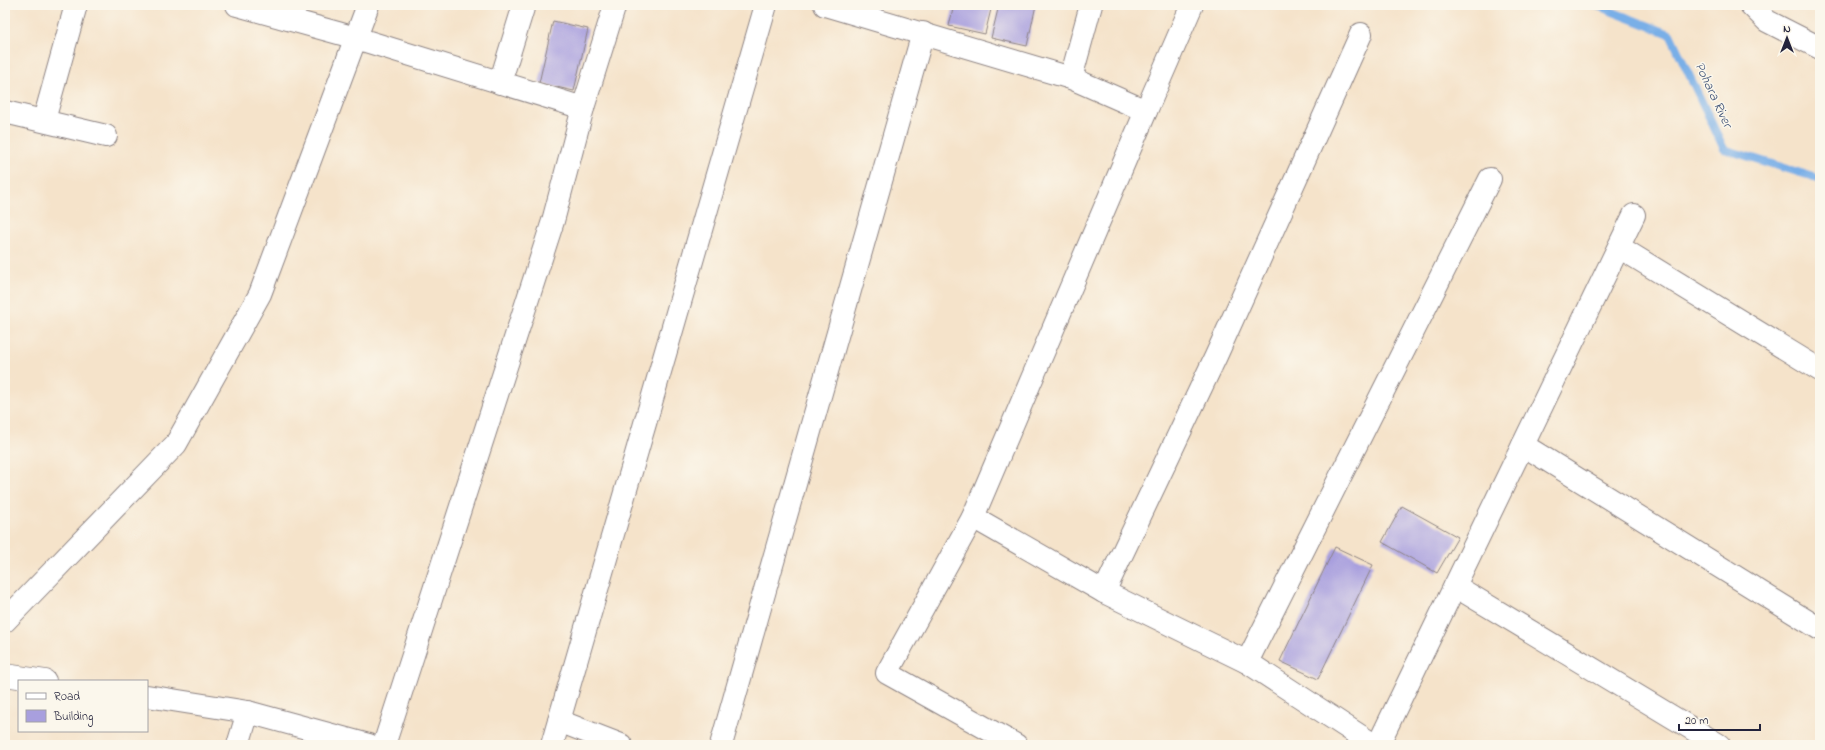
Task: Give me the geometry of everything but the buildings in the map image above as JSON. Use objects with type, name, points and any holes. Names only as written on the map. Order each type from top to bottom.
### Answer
[{"type":"street","points":[[44,120],[76,5]]},
{"type":"street","points":[[238,5],[356,38],[583,108]]},
{"type":"street","points":[[5,621],[176,444],[260,294],[368,5]]},
{"type":"street","points":[[500,83],[524,5]]},
{"type":"street","points":[[384,745],[553,221],[583,108],[615,5]]},
{"type":"street","points":[[552,745],[766,5]]},
{"type":"street","points":[[825,5],[1071,78],[1146,111]]},
{"type":"street","points":[[1071,78],[1091,5]]},
{"type":"street","points":[[1016,745],[887,673],[973,517],[1192,5]]},
{"type":"street","points":[[1751,5],[1770,13],[1820,48]]},
{"type":"street","points":[[721,745],[923,33]]},
{"type":"street","points":[[1104,592],[1216,356],[1361,34]]},
{"type":"street","points":[[5,112],[44,120],[106,136]]},
{"type":"street","points":[[1247,662],[1490,179]]},
{"type":"street","points":[[1378,745],[1634,215]]},
{"type":"street","points":[[1619,247],[1820,370]]},
{"type":"street","points":[[1523,446],[1820,629]]},
{"type":"street","points":[[973,517],[1104,592],[1247,662],[1374,745]]},
{"type":"street","points":[[1455,586],[1718,745]]},
{"type":"street","points":[[5,675],[38,680]]},
{"type":"street","points":[[148,696],[248,712],[369,745]]},
{"type":"street","points":[[238,745],[248,712]]},
{"type":"street","points":[[559,720],[621,745]]},
{"type":"waterway","name":"Pohara River","points":[[1595,5],[1670,34],[1724,149],[1820,179]]}]
